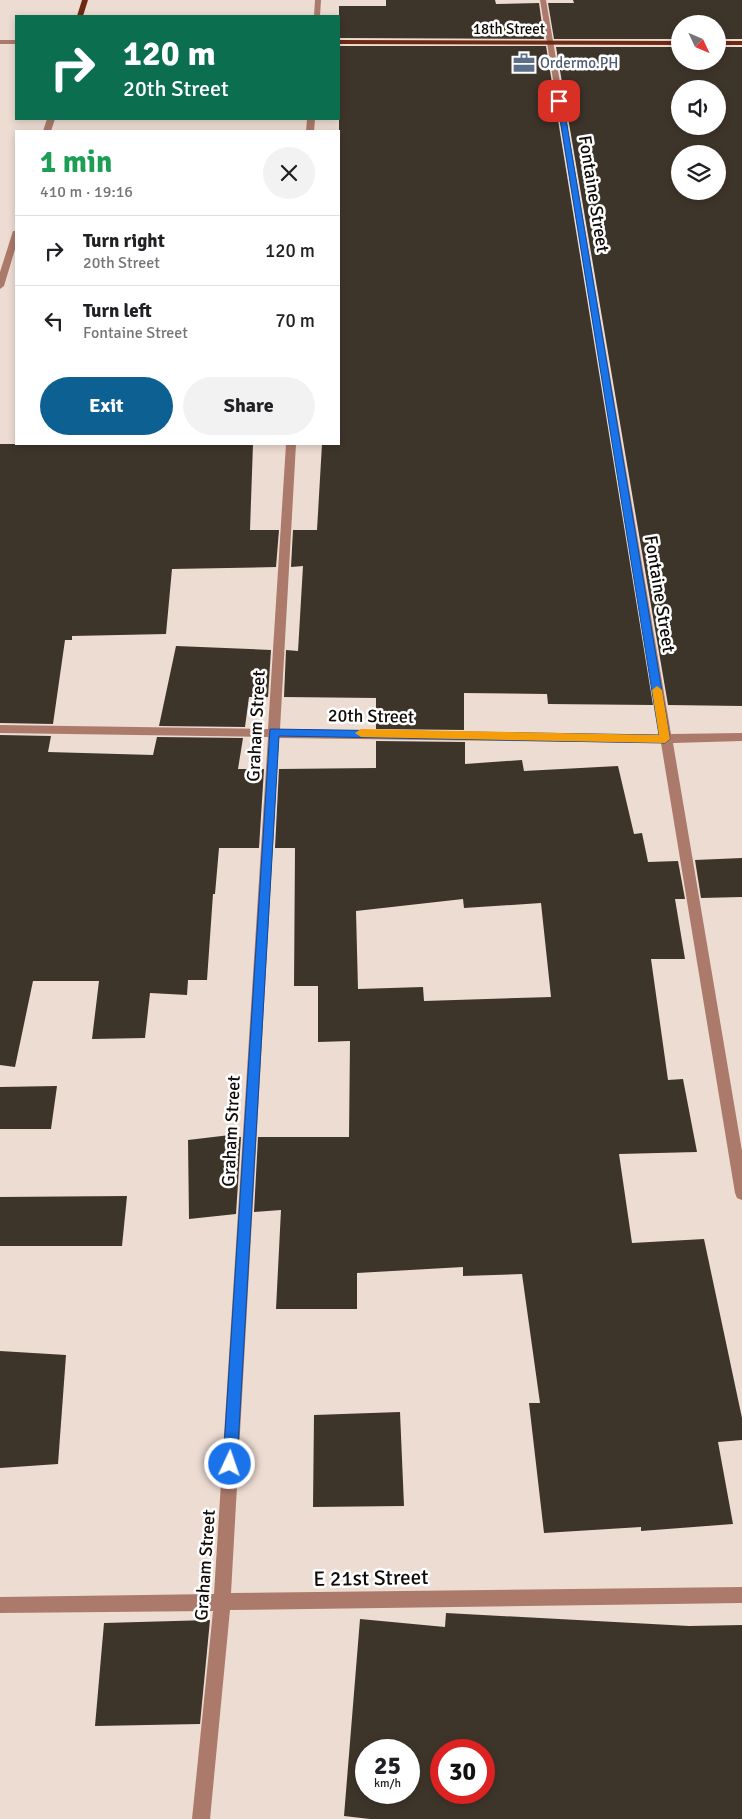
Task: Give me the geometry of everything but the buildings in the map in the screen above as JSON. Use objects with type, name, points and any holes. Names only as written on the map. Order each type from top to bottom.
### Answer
[{"type":"main road","points":[[80,15],[84,0]]},
{"type":"main road","name":"18th Street","points":[[340,42],[671,43]]},
{"type":"main road","points":[[726,43],[742,43]]},
{"type":"street","points":[[317,15],[318,0]]},
{"type":"street","name":"Fontaine Street","points":[[543,0],[742,1193]]},
{"type":"street","points":[[0,42],[15,42]]},
{"type":"street","points":[[0,286],[15,236]]},
{"type":"street","name":"Graham Street","points":[[201,1819],[222,1602],[291,445]]},
{"type":"street","name":"20th Street","points":[[0,729],[665,739],[742,737]]},
{"type":"street","name":"E 21st Street","points":[[0,1605],[742,1595]]},
{"type":"slow traffic","points":[[361,733],[665,739],[657,690]]},
{"type":"place","name":"Ordermo.PH","points":[[524,63]]},
{"type":"route","points":[[230,1464],[274,732],[665,739],[559,101]]}]
